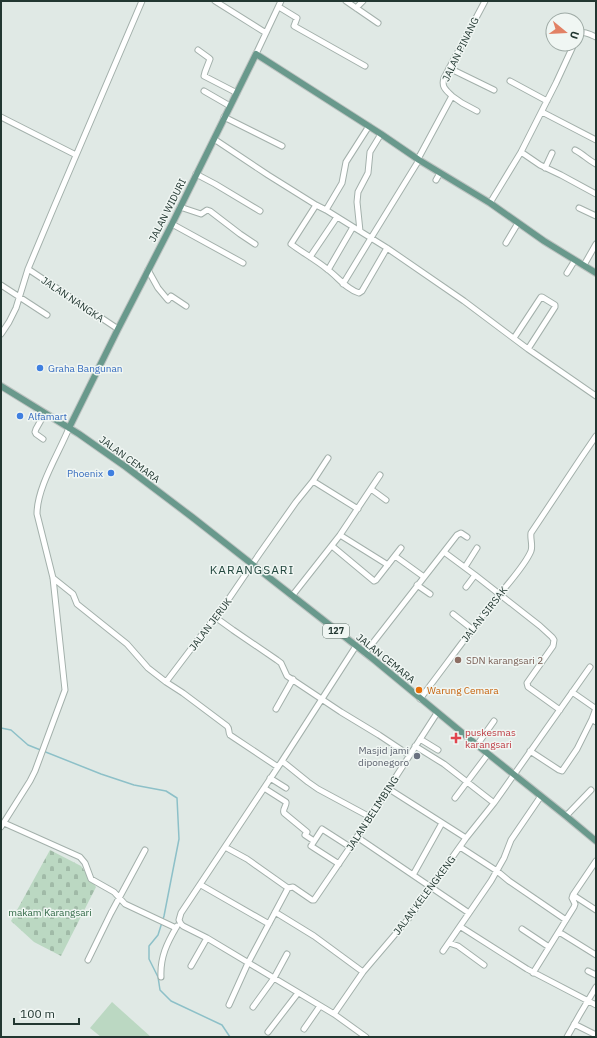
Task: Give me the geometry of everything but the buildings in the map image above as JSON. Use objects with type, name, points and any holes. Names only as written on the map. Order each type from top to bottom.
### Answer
[{"type":"main road","name":"JALAN WIDURI","points":[[69,428],[256,54]]},
{"type":"main road","points":[[256,54],[419,160],[490,203],[518,223],[596,273]]},
{"type":"main road","name":"JALAN CEMARA","points":[[1,387],[46,413],[126,467],[365,653],[596,842]]},
{"type":"street","points":[[1,334],[16,308],[28,269],[142,1]]},
{"type":"street","points":[[215,1],[266,32]]},
{"type":"street","name":"JALAN WIDURI","points":[[256,54],[282,1]]},
{"type":"street","points":[[346,1],[378,23]]},
{"type":"street","points":[[356,8],[363,1]]},
{"type":"street","name":"JALAN PINANG","points":[[344,284],[419,160],[452,96],[442,84],[485,1]]},
{"type":"street","points":[[279,7],[297,18],[294,26],[365,66]]},
{"type":"street","points":[[585,33],[596,37]]},
{"type":"street","points":[[198,50],[210,59],[204,76],[236,93]]},
{"type":"street","points":[[490,203],[521,152],[570,52]]},
{"type":"street","points":[[449,68],[494,90]]},
{"type":"street","points":[[510,81],[547,101]]},
{"type":"street","points":[[204,91],[230,106]]},
{"type":"street","points":[[452,96],[477,111]]},
{"type":"street","points":[[542,112],[596,140]]},
{"type":"street","points":[[1,117],[76,154]]},
{"type":"street","points":[[224,118],[282,146]]},
{"type":"street","points":[[326,210],[342,183],[346,162],[368,126]]},
{"type":"street","points":[[360,231],[357,202],[358,192],[368,174],[370,152],[381,134]]},
{"type":"street","points":[[214,139],[268,176],[387,248],[464,301],[528,349],[596,396]]},
{"type":"street","points":[[575,150],[596,164]]},
{"type":"street","points":[[521,152],[545,168],[596,194]]},
{"type":"street","points":[[545,168],[552,153]]},
{"type":"street","points":[[436,180],[440,173]]},
{"type":"street","points":[[196,174],[260,211]]},
{"type":"street","points":[[316,205],[291,244],[356,292],[360,293],[387,248]]},
{"type":"street","points":[[180,207],[201,214],[207,210],[210,211],[240,234],[256,244]]},
{"type":"street","points":[[579,208],[596,216]]},
{"type":"street","points":[[310,257],[337,217]]},
{"type":"street","points":[[506,243],[518,223]]},
{"type":"street","points":[[172,224],[243,263]]},
{"type":"street","points":[[328,270],[353,227]]},
{"type":"street","points":[[584,265],[596,244]]},
{"type":"street","points":[[567,273],[575,260]]},
{"type":"street","name":"JALAN NANGKA","points":[[28,269],[118,329]]},
{"type":"street","points":[[148,270],[158,288],[168,300],[171,296],[186,306]]},
{"type":"street","points":[[1,285],[47,315]]},
{"type":"street","points":[[514,338],[541,297],[555,305],[528,349]]},
{"type":"street","points":[[43,439],[35,432],[46,413]]},
{"type":"street","points":[[69,428],[47,477],[37,506],[37,514],[53,578],[65,690],[30,781],[2,825],[80,857],[85,863],[91,879],[114,892],[125,904],[176,928]]},
{"type":"street","name":"JALAN SIRSAK","points":[[420,699],[520,568],[531,550],[531,533],[596,436]]},
{"type":"street","name":"JALAN JERUK","points":[[166,682],[215,617],[328,458]]},
{"type":"street","points":[[292,596],[340,535],[380,475]]},
{"type":"street","points":[[313,481],[358,509]]},
{"type":"street","points":[[371,489],[386,500]]},
{"type":"street","points":[[365,653],[459,533],[468,537]]},
{"type":"street","points":[[340,535],[388,566]]},
{"type":"street","points":[[332,546],[372,581],[376,580],[401,548]]},
{"type":"street","points":[[465,567],[477,548]]},
{"type":"street","points":[[444,552],[500,594],[552,637],[554,640],[553,646],[526,684],[560,710]]},
{"type":"street","points":[[395,556],[424,577]]},
{"type":"street","points":[[466,587],[474,575]]},
{"type":"street","points":[[53,578],[73,594],[77,604],[127,644],[148,668],[166,682],[183,692],[227,726],[232,737],[278,767]]},
{"type":"street","points":[[417,585],[430,594]]},
{"type":"street","points":[[453,614],[472,629]]},
{"type":"street","points":[[215,617],[281,663],[286,674],[293,679],[341,712],[409,755]]},
{"type":"street","points":[[161,977],[161,962],[164,951],[179,922],[181,914],[356,646]]},
{"type":"street","name":"JALAN KELENGKENG","points":[[334,1014],[363,972],[409,918],[466,838],[494,803],[590,667]]},
{"type":"street","points":[[276,709],[293,679]]},
{"type":"street","points":[[530,751],[562,771],[594,720],[595,708],[572,692]]},
{"type":"street","name":"JALAN BELIMBING","points":[[288,888],[293,887],[314,900],[357,837],[437,713]]},
{"type":"street","points":[[477,745],[494,721]]},
{"type":"street","points":[[420,738],[438,750]]},
{"type":"street","points":[[415,746],[444,764],[494,803]]},
{"type":"street","points":[[455,798],[488,754]]},
{"type":"street","points":[[282,761],[318,789],[370,817]]},
{"type":"street","points":[[270,778],[286,788]]},
{"type":"street","points":[[388,789],[466,838]]},
{"type":"street","points":[[566,816],[591,790]]},
{"type":"street","points":[[262,791],[286,802],[284,813],[307,832],[305,835],[314,841]]},
{"type":"street","points":[[443,951],[497,871],[511,840],[541,796]]},
{"type":"street","points":[[413,875],[442,823]]},
{"type":"street","points":[[339,864],[311,846],[314,841],[322,829],[350,847]]},
{"type":"street","points":[[357,837],[469,913]]},
{"type":"street","points":[[225,847],[246,859],[288,888],[248,963],[229,1005]]},
{"type":"street","points":[[460,847],[497,871],[509,881],[566,920]]},
{"type":"street","points":[[88,960],[145,850]]},
{"type":"street","points":[[533,973],[575,905],[572,898],[573,895],[596,861]]},
{"type":"street","points":[[200,884],[269,924]]},
{"type":"street","points":[[573,895],[596,910]]},
{"type":"street","points":[[275,912],[314,936],[363,972]]},
{"type":"street","points":[[179,922],[334,1014],[366,1037]]},
{"type":"street","points":[[460,927],[533,973],[587,1002],[596,1005]]},
{"type":"street","points":[[522,929],[549,946]]},
{"type":"street","points":[[559,932],[596,955]]},
{"type":"street","points":[[191,966],[207,938]]},
{"type":"street","points":[[449,943],[458,946],[484,965]]},
{"type":"street","points":[[253,1008],[274,978],[287,954]]},
{"type":"street","points":[[588,971],[596,975]]},
{"type":"street","points":[[568,1037],[596,987]]},
{"type":"street","points":[[268,1032],[298,993]]},
{"type":"street","points":[[304,1029],[320,1006]]},
{"type":"street","points":[[574,1024],[596,1035]]},
{"type":"green space","name":"makam Karangsari","points":[[50,850],[81,866],[96,887],[61,956],[34,942],[11,921]]},
{"type":"green space","points":[[112,1002],[151,1037],[101,1037],[90,1028]]},
{"type":"waterway","points":[[1,728],[11,730],[28,745],[101,774],[134,785],[166,791],[177,798],[179,839],[164,916],[158,935],[149,946],[149,959],[158,977],[160,990],[171,1001],[222,1025],[230,1037]]},
{"type":"place","name":"Graha Bangunan","points":[[40,368]]},
{"type":"place","name":"Alfamart","points":[[20,416]]},
{"type":"place","name":"Phoenix","points":[[111,473]]},
{"type":"place","name":"SDN karangsari 2","points":[[458,660]]},
{"type":"place","name":"Warung Cemara","points":[[419,690]]},
{"type":"place","name":"puskesmas karangsari","points":[[456,738]]},
{"type":"place","name":"Masjid jami diponegoro","points":[[417,756]]},
{"type":"district","name":"KARANGSARI","points":[[252,570]]}]
